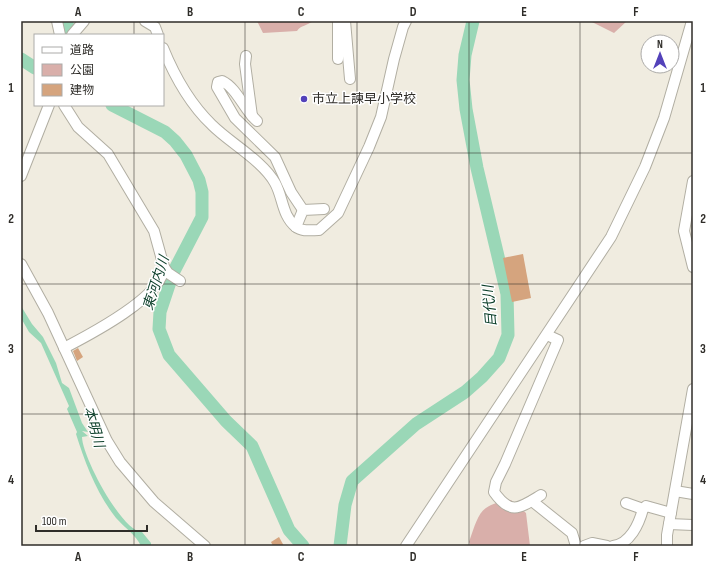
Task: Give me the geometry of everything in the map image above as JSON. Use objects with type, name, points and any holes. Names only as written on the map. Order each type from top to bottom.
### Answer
[{"type":"street","points":[[57,21],[60,34]]},
{"type":"street","points":[[73,34],[84,21]]},
{"type":"street","points":[[145,21],[157,28]]},
{"type":"street","points":[[338,21],[338,59]]},
{"type":"street","points":[[345,21],[350,79]]},
{"type":"street","points":[[164,51],[170,66],[183,88],[211,125],[262,168],[275,183],[286,215],[296,227],[303,230],[319,230],[338,213],[381,117],[394,59],[406,21]]},
{"type":"street","points":[[406,546],[611,237],[645,168],[664,118],[692,21]]},
{"type":"street","points":[[246,56],[245,64],[254,119],[229,84],[222,81],[218,82],[217,87],[235,118],[275,157],[291,192],[303,210]]},
{"type":"street","points":[[21,176],[49,106]]},
{"type":"street","points":[[65,106],[78,127],[108,154],[154,231],[166,270],[180,281]]},
{"type":"street","points":[[693,180],[684,231],[693,267]]},
{"type":"street","points":[[303,210],[324,209]]},
{"type":"street","points":[[296,227],[303,210]]},
{"type":"street","points":[[21,264],[48,313],[107,441],[120,462],[154,502],[205,546]]},
{"type":"street","points":[[64,348],[136,305],[150,291],[166,270]]},
{"type":"street","points":[[541,495],[523,507],[514,509],[506,506],[494,492],[499,474],[505,464],[507,455],[558,340],[547,335]]},
{"type":"street","points":[[667,546],[669,524],[693,389]]},
{"type":"street","points":[[675,491],[693,494]]},
{"type":"street","points":[[532,501],[572,533],[576,546]]},
{"type":"street","points":[[626,502],[643,509]]},
{"type":"street","points":[[613,546],[618,546],[636,529],[643,509],[646,506],[671,513]]},
{"type":"street","points":[[669,524],[693,525]]},
{"type":"street","points":[[584,546],[592,543],[607,546]]},
{"type":"green space","points":[[257,21],[313,21],[297,31],[263,33]]},
{"type":"green space","points":[[590,21],[627,21],[614,33]]},
{"type":"green space","points":[[511,500],[526,513],[530,546],[471,546],[469,542],[478,517],[482,512],[492,504]]},
{"type":"shaded area","points":[[21,306],[32,324],[43,337],[56,363],[62,383],[69,388],[82,423],[88,432],[82,431],[88,436],[82,437],[84,447],[104,492],[124,520],[134,529],[142,532],[151,543],[151,546],[141,546],[109,509],[97,489],[83,456],[76,434],[77,432],[67,409],[69,406],[41,343],[29,332],[21,318]]},
{"type":"building","points":[[523,254],[531,298],[512,302],[503,258]]},
{"type":"building","points":[[78,348],[83,357],[77,361],[73,351]]},
{"type":"building","points":[[279,537],[284,546],[273,546],[271,542]]},
{"type":"waterway","points":[[66,21],[71,34]]},
{"type":"waterway","name":"目代川","points":[[340,546],[345,505],[352,481],[416,424],[465,392],[482,377],[499,358],[508,335],[507,294],[477,168],[466,109],[463,80],[465,55],[473,21]]},
{"type":"waterway","name":"東河内川","points":[[21,59],[34,67]]},
{"type":"waterway","name":"東河内川","points":[[114,106],[165,132],[175,141],[186,155],[199,180],[202,192],[202,217],[173,273],[160,312],[159,329],[169,355],[226,421],[252,446],[289,530],[303,546]]},
{"type":"place","name":"市立上諫早小学校","points":[[304,99]]},
{"type":"water label","name":"本明川","points":[[94,427]]}]
